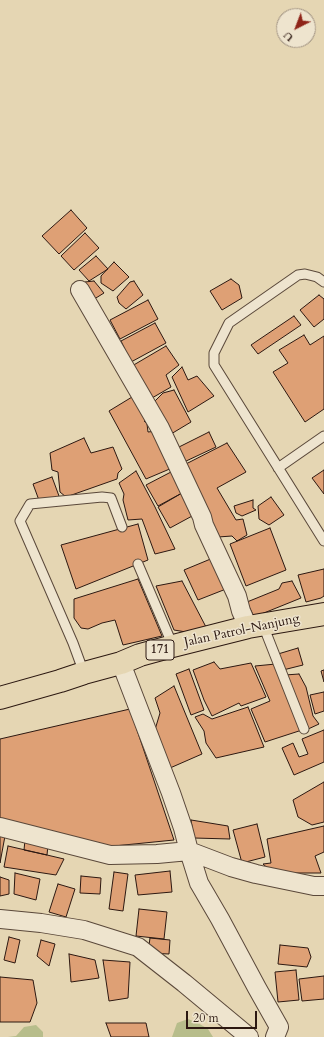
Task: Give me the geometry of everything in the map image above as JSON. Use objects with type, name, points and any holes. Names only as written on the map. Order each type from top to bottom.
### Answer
[{"type":"main road","name":"Jalan Patrol-Nanjung","points":[[0,698],[173,646],[256,626],[322,617]]},
{"type":"street","points":[[80,290],[160,428],[202,517],[204,525],[236,596],[241,611],[256,626]]},
{"type":"street","points":[[120,663],[171,793],[199,883],[279,1027],[275,1037]]},
{"type":"street","points":[[0,827],[110,855],[157,854],[189,851],[231,867],[256,874],[314,886],[324,886]]},
{"type":"street","points":[[0,919],[41,923],[84,930],[138,947],[249,1037]]},
{"type":"lane","points":[[323,538],[214,365],[214,353],[229,322],[298,275],[306,274],[317,277],[324,282]]},
{"type":"lane","points":[[278,468],[324,436]]},
{"type":"lane","points":[[84,673],[71,637],[20,520],[30,504],[102,497],[111,498],[122,527]]},
{"type":"lane","points":[[138,564],[173,646]]},
{"type":"lane","points":[[256,626],[304,729]]},
{"type":"green space","points":[[188,1019],[208,1029],[213,1037],[172,1037],[177,1023]]},
{"type":"green space","points":[[36,1025],[43,1032],[43,1037],[8,1037],[16,1036],[24,1027]]},
{"type":"building","points":[[71,210],[87,228],[59,254],[42,236]]},
{"type":"building","points":[[85,233],[99,248],[74,270],[61,256]]},
{"type":"building","points":[[96,256],[108,269],[89,281],[79,270]]},
{"type":"building","points":[[114,262],[129,277],[113,291],[101,283],[101,276]]},
{"type":"building","points":[[231,279],[239,285],[242,298],[222,310],[210,291]]},
{"type":"building","points":[[94,281],[104,293],[91,301],[82,285],[85,282]]},
{"type":"building","points":[[134,281],[143,295],[126,309],[119,303],[117,297],[130,282]]},
{"type":"building","points":[[319,295],[324,299],[324,319],[314,327],[300,310]]},
{"type":"building","points":[[148,300],[158,319],[120,339],[110,320]]},
{"type":"building","points":[[294,316],[301,325],[258,354],[251,345]]},
{"type":"building","points":[[155,323],[166,343],[131,362],[121,341]]},
{"type":"building","points":[[304,335],[310,345],[324,336],[324,409],[305,422],[273,372],[288,363],[279,350]]},
{"type":"building","points":[[166,346],[179,365],[166,375],[171,387],[152,398],[132,366]]},
{"type":"building","points":[[182,367],[188,380],[197,376],[214,396],[188,412],[172,377]]},
{"type":"building","points":[[174,390],[191,422],[171,434],[153,403],[163,393]]},
{"type":"building","points":[[137,394],[149,416],[144,421],[147,424],[148,432],[157,431],[172,468],[146,479],[109,411]]},
{"type":"building","points":[[209,432],[216,447],[184,462],[177,448]]},
{"type":"building","points":[[84,438],[91,453],[113,447],[122,469],[118,473],[117,479],[66,497],[60,492],[58,472],[52,470],[50,453]]},
{"type":"building","points":[[227,443],[246,472],[217,488],[236,520],[243,519],[247,535],[237,541],[232,536],[218,537],[184,465]]},
{"type":"building","points":[[324,470],[324,494],[312,478]]},
{"type":"building","points":[[136,471],[175,549],[155,554],[142,519],[128,520],[123,500],[124,494],[119,483]]},
{"type":"building","points":[[171,472],[182,493],[158,506],[146,485]]},
{"type":"building","points":[[52,477],[59,496],[40,503],[33,484]]},
{"type":"building","points":[[182,493],[194,515],[170,528],[158,507]]},
{"type":"building","points":[[271,497],[284,515],[269,525],[259,519],[258,506]]},
{"type":"building","points":[[253,500],[253,508],[256,510],[242,516],[236,513],[234,506]]},
{"type":"building","points":[[138,524],[148,560],[76,589],[61,545]]},
{"type":"building","points":[[270,528],[286,570],[246,586],[230,544]]},
{"type":"building","points":[[213,558],[226,589],[198,600],[184,570]]},
{"type":"building","points":[[324,569],[324,596],[306,602],[298,575]]},
{"type":"building","points":[[138,579],[162,636],[123,645],[115,620],[102,623],[88,629],[81,628],[74,618],[74,599]]},
{"type":"building","points":[[182,581],[206,627],[198,634],[174,630],[156,586]]},
{"type":"building","points":[[292,581],[301,598],[254,617],[247,602],[279,589],[282,583]]},
{"type":"building","points":[[298,648],[303,665],[283,670],[278,654]]},
{"type":"building","points":[[214,662],[220,669],[251,663],[266,697],[241,706],[239,703],[212,716],[204,700],[193,670]]},
{"type":"building","points":[[276,664],[302,730],[265,742],[251,709],[270,701],[255,666]]},
{"type":"building","points":[[189,669],[204,710],[191,715],[176,674]]},
{"type":"building","points":[[324,670],[324,682],[321,671]]},
{"type":"building","points":[[299,674],[306,687],[313,716],[319,724],[306,730],[285,675]]},
{"type":"building","points":[[174,686],[202,754],[170,768],[154,733],[160,713],[155,698]]},
{"type":"building","points":[[324,692],[324,711],[315,714],[310,695]]},
{"type":"building","points":[[248,707],[264,747],[216,758],[206,743],[204,731],[195,717],[203,714],[212,719]]},
{"type":"building","points":[[130,709],[174,840],[104,847],[0,821],[0,739]]},
{"type":"building","points":[[324,730],[324,762],[294,775],[282,748],[293,743],[299,757],[308,754],[302,739]]},
{"type":"building","points":[[324,782],[324,822],[312,825],[298,817],[293,800]]},
{"type":"building","points":[[191,820],[228,826],[230,839],[194,838]]},
{"type":"building","points":[[257,824],[265,857],[242,863],[233,830]]},
{"type":"building","points":[[324,826],[324,852],[315,856],[321,873],[273,873],[263,864],[271,863],[267,839]]},
{"type":"building","points":[[0,835],[5,836],[0,863]]},
{"type":"building","points":[[25,840],[48,845],[47,855],[24,850]]},
{"type":"building","points":[[8,846],[64,859],[56,875],[4,867]]},
{"type":"building","points":[[170,871],[172,892],[138,895],[135,875]]},
{"type":"building","points":[[114,872],[128,874],[123,911],[109,909]]},
{"type":"building","points":[[15,873],[40,879],[36,900],[14,894]]},
{"type":"building","points":[[81,876],[101,878],[100,894],[80,893]]},
{"type":"building","points":[[0,877],[9,880],[9,894],[0,896]]},
{"type":"building","points":[[58,884],[75,889],[66,917],[49,912]]},
{"type":"building","points":[[139,909],[167,912],[164,939],[136,936]]},
{"type":"building","points":[[9,937],[20,940],[15,963],[4,960]]},
{"type":"building","points":[[150,938],[170,940],[169,954],[148,953]]},
{"type":"building","points":[[41,940],[55,944],[49,966],[37,956]]},
{"type":"building","points":[[280,945],[308,948],[311,957],[307,967],[278,964]]},
{"type":"building","points":[[69,954],[95,960],[99,978],[71,982]]},
{"type":"building","points":[[103,960],[130,962],[128,998],[109,1001]]},
{"type":"building","points":[[296,970],[299,1000],[278,1002],[275,972]]},
{"type":"building","points":[[324,976],[324,999],[302,1001],[299,979]]},
{"type":"building","points":[[0,977],[33,980],[37,1003],[30,1022],[0,1022]]},
{"type":"building","points":[[106,1023],[146,1023],[149,1037],[111,1037]]}]
